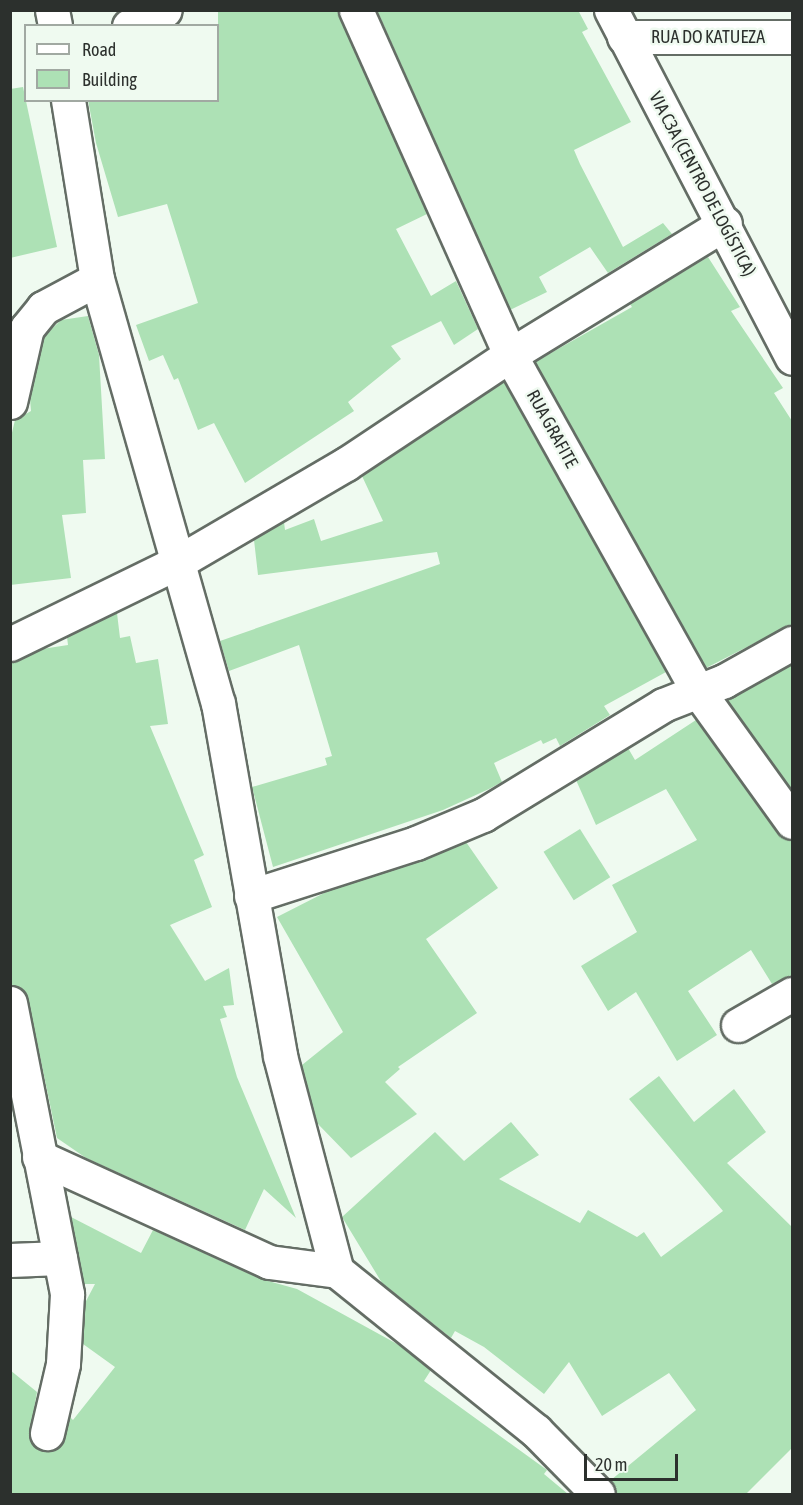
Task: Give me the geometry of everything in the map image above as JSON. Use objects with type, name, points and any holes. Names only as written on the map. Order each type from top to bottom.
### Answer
[{"type":"street","points":[[134,24],[165,10]]},
{"type":"street","name":"RUA GRAFITE","points":[[356,10],[510,355],[698,691],[792,822]]},
{"type":"street","name":"RUA DO KATUEZA","points":[[617,24],[792,38]]},
{"type":"street","name":"VIA C3A (CENTRO DE LOGÍSTICA)","points":[[617,24],[725,224],[792,358]]},
{"type":"street","points":[[68,102],[97,279],[180,561],[218,703],[280,1056],[337,1271]]},
{"type":"street","points":[[10,644],[180,561],[346,464],[510,355],[725,224]]},
{"type":"street","points":[[10,402],[27,328],[43,308],[97,279]]},
{"type":"street","points":[[251,896],[416,843],[483,815],[663,705],[698,691],[792,643]]},
{"type":"street","points":[[738,1025],[792,994]]},
{"type":"street","points":[[10,1004],[67,1294],[63,1364],[47,1433]]},
{"type":"street","points":[[39,1157],[258,1257],[288,1266],[337,1271],[536,1431],[598,1494]]},
{"type":"street","points":[[10,1260],[60,1258]]},
{"type":"building","points":[[218,10],[338,10],[427,214],[396,229],[431,296],[456,281],[478,329],[454,345],[441,321],[391,346],[401,359],[348,402],[354,411],[245,483],[214,423],[198,430],[178,378],[174,380],[163,355],[149,361],[136,325],[198,303],[167,204],[118,217],[96,143],[88,102],[219,102]]},
{"type":"building","points":[[377,10],[578,10],[588,29],[582,32],[631,122],[574,150],[623,247],[663,223],[672,234],[608,273],[590,247],[539,277],[547,292],[510,310]]},
{"type":"building","points":[[23,87],[24,102],[26,102],[57,247],[10,258],[10,89]]},
{"type":"building","points":[[708,257],[740,307],[731,311],[783,388],[774,393],[792,421],[792,624],[706,668],[535,362],[632,307],[630,304]]},
{"type":"building","points":[[88,316],[99,355],[105,459],[83,460],[86,513],[62,515],[71,578],[10,585],[10,441],[15,420],[31,411],[30,399],[44,336],[61,320]]},
{"type":"building","points":[[504,382],[666,672],[604,706],[610,715],[560,746],[556,738],[543,744],[541,740],[494,763],[502,782],[489,789],[443,810],[273,867],[252,787],[327,765],[325,758],[332,756],[299,645],[229,671],[220,641],[440,564],[437,552],[258,575],[254,540],[284,522],[285,530],[314,519],[321,541],[383,521],[362,476]]},
{"type":"building","points":[[117,613],[120,638],[130,636],[136,663],[158,659],[168,724],[150,726],[204,855],[194,860],[212,907],[170,925],[205,981],[229,968],[234,1005],[223,1006],[227,1017],[220,1019],[237,1077],[296,1218],[264,1189],[245,1230],[86,1158],[57,1138],[28,999],[24,990],[10,985],[10,662],[42,649],[68,645],[67,637]]},
{"type":"building","points":[[792,664],[792,791],[727,700]]},
{"type":"building","points":[[696,720],[777,833],[792,841],[792,975],[772,984],[751,950],[688,991],[717,1035],[677,1061],[636,992],[608,1011],[581,966],[637,932],[612,885],[697,840],[666,789],[596,825],[576,780],[628,748],[635,760]]},
{"type":"building","points":[[580,829],[610,877],[574,900],[544,852]]},
{"type":"building","points":[[466,842],[498,888],[426,939],[477,1013],[398,1067],[400,1069],[385,1082],[417,1114],[351,1158],[317,1123],[302,1065],[343,1032],[277,917],[330,890]]},
{"type":"building","points":[[659,1076],[694,1122],[734,1089],[766,1132],[727,1163],[792,1227],[792,1448],[746,1494],[616,1494],[611,1480],[696,1410],[669,1373],[602,1416],[569,1362],[544,1394],[484,1347],[455,1331],[451,1338],[382,1283],[342,1217],[435,1132],[464,1161],[511,1122],[539,1155],[499,1179],[580,1223],[588,1210],[637,1237],[644,1232],[661,1257],[723,1211],[629,1099]]},
{"type":"building","points":[[71,1217],[141,1253],[153,1230],[261,1279],[297,1289],[399,1345],[431,1370],[424,1381],[547,1470],[544,1474],[568,1494],[10,1494],[10,1370],[37,1392],[29,1438],[43,1451],[61,1445],[70,1417],[73,1420],[115,1367],[83,1344],[85,1303],[95,1284],[84,1284]]}]
